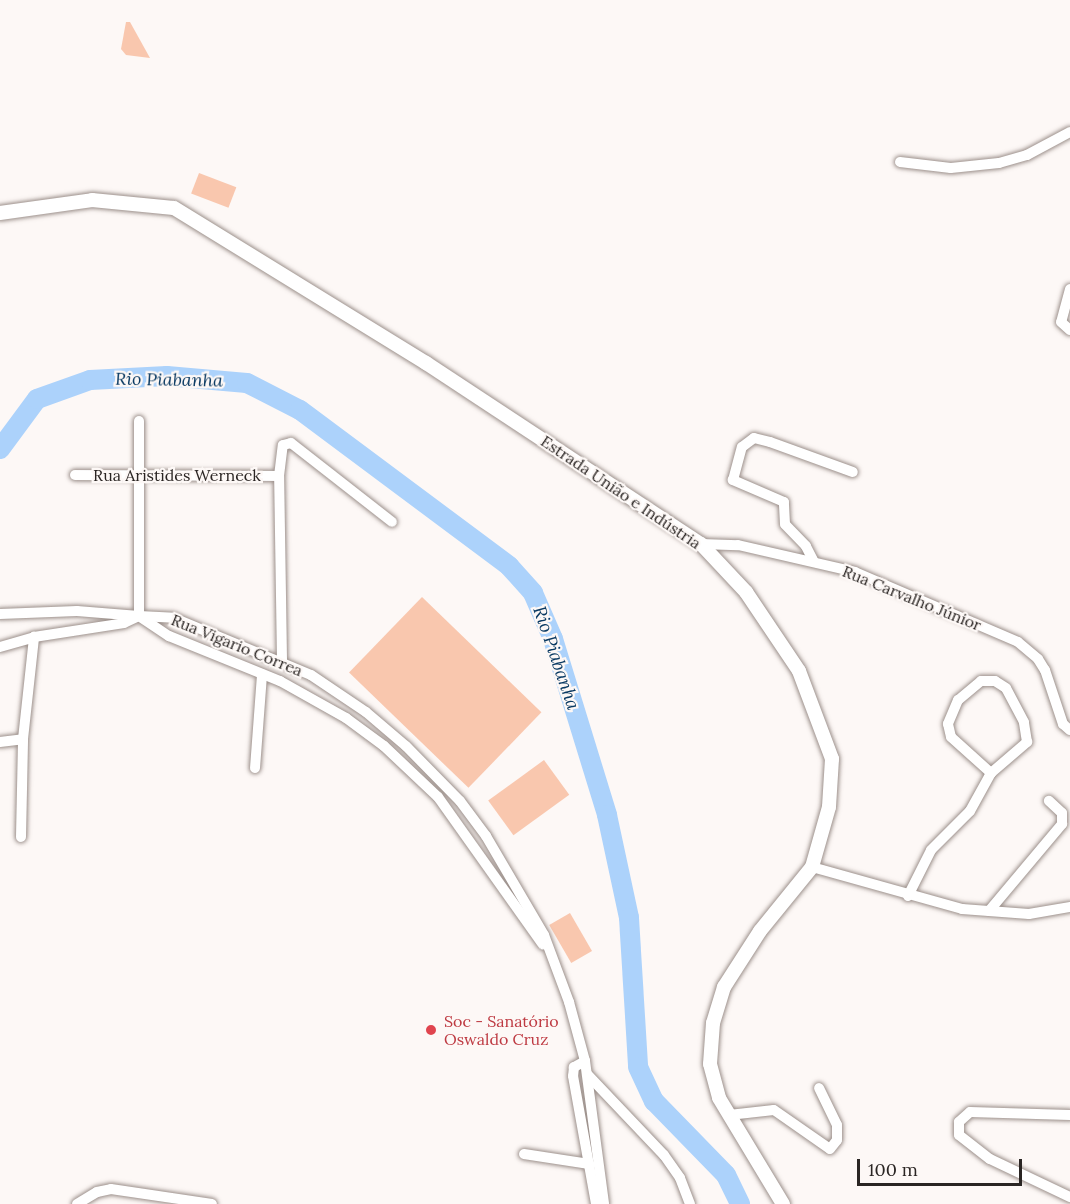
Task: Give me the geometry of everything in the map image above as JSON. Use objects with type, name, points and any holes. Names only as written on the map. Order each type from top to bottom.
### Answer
[{"type":"main road","name":"Estrada União e Indústria","points":[[0,213],[92,200],[174,208],[426,363],[701,544],[746,592],[799,671],[821,720],[832,759],[829,807],[812,867],[760,931],[724,987],[713,1023],[710,1064],[718,1098],[783,1204]]},
{"type":"street","points":[[900,162],[951,168],[999,163],[1027,155],[1070,132]]},
{"type":"street","points":[[1070,289],[1061,322],[1070,330]]},
{"type":"street","points":[[0,614],[77,611],[138,616],[139,421]]},
{"type":"street","points":[[814,562],[806,546],[785,524],[784,502],[733,480],[742,447],[754,438],[853,472]]},
{"type":"street","points":[[282,660],[279,476],[283,445],[291,443],[392,522]]},
{"type":"street","name":"Rua Aristides Werneck","points":[[75,475],[279,476]]},
{"type":"street","name":"Rua Carvalho Júnior","points":[[701,544],[738,544],[871,578],[1018,642],[1042,664],[1064,724],[1070,730]]},
{"type":"street","name":"Rua Vigario Correa","points":[[138,616],[169,636],[262,674],[346,718],[384,746],[458,821],[556,962]]},
{"type":"street","name":"Rua Vigario Correa","points":[[0,647],[34,637],[96,629],[138,616],[174,618],[282,660],[366,712],[433,772],[471,815],[531,911],[556,962],[585,1061],[604,1204]]},
{"type":"street","points":[[21,837],[23,739],[34,637]]},
{"type":"street","points":[[255,768],[262,674]]},
{"type":"street","points":[[908,896],[920,867],[970,811],[991,773],[1027,742],[1029,733],[1006,688],[994,681],[981,681],[958,700],[948,724],[951,737],[991,773]]},
{"type":"street","points":[[0,742],[23,739]]},
{"type":"street","points":[[989,910],[1062,824],[1062,813],[1049,801]]},
{"type":"street","points":[[458,821],[471,815]]},
{"type":"street","points":[[812,867],[940,905],[1029,914],[1070,907]]},
{"type":"street","points":[[585,1061],[574,1067],[573,1076],[596,1204]]},
{"type":"street","points":[[587,1074],[664,1155],[680,1178],[690,1204]]},
{"type":"street","points":[[729,1115],[774,1110],[824,1149],[834,1148],[837,1125],[819,1088]]},
{"type":"street","points":[[591,1114],[599,1102],[615,1104]]},
{"type":"street","points":[[1070,1115],[970,1112],[959,1122],[958,1135],[990,1159],[1070,1197]]},
{"type":"street","points":[[524,1154],[588,1164]]},
{"type":"street","points":[[77,1204],[97,1192],[111,1189],[212,1204]]},
{"type":"shaded area","points":[[126,22],[130,22],[150,58],[126,55],[121,49]]},
{"type":"shaded area","points":[[199,173],[236,187],[228,208],[191,194]]},
{"type":"shaded area","points":[[422,597],[541,712],[468,788],[349,673]]},
{"type":"shaded area","points":[[544,760],[569,795],[513,835],[488,801]]},
{"type":"shaded area","points":[[570,913],[592,951],[571,963],[549,925]]},
{"type":"waterway","name":"Rio Piabanha","points":[[0,449],[37,399],[90,380],[167,376],[247,383],[300,410],[509,566],[533,593],[553,639],[607,815],[629,918],[638,1067],[654,1101],[726,1175],[740,1204]]},
{"type":"place","name":"Soc - Sanatório Oswaldo Cruz","points":[[431,1030]]}]
